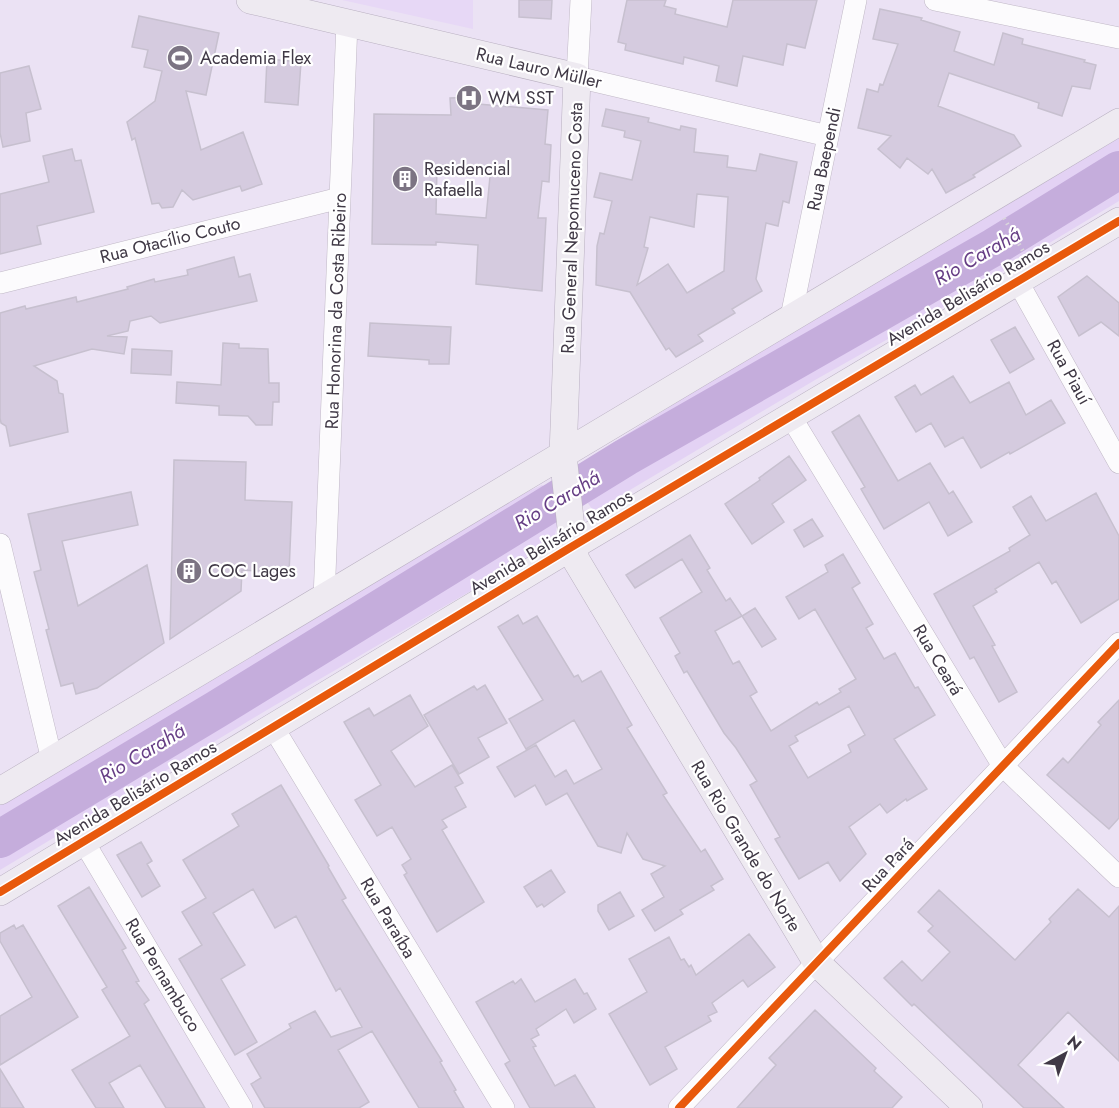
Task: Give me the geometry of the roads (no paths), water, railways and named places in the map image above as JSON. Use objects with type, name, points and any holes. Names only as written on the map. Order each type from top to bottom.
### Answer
[{"type":"main road","name":"Rua Lauro Müller","points":[[250,0],[578,77]]},
{"type":"main road","name":"Rua General Nepomuceno Costa","points":[[572,538],[563,465],[578,77]]},
{"type":"main road","points":[[0,791],[324,599],[563,465],[791,317],[1119,122]]},
{"type":"main road","name":"Avenida Belisário Ramos","points":[[0,892],[273,727],[572,538],[791,417],[1119,221]]},
{"type":"main road","name":"Rua Rio Grande do Norte","points":[[572,538],[583,573],[816,963],[969,1108]]},
{"type":"street","name":"Rua General Nepomuceno Costa","points":[[578,77],[582,0]]},
{"type":"street","name":"Rua Baependi","points":[[791,317],[856,0]]},
{"type":"street","points":[[935,0],[1119,38]]},
{"type":"street","name":"Rua Honorina da Costa Ribeiro","points":[[324,599],[347,23]]},
{"type":"street","name":"Rua Lauro Müller","points":[[578,77],[828,136]]},
{"type":"street","name":"Rua Otacílio Couto","points":[[0,283],[340,198]]},
{"type":"street","name":"Rua Piauí","points":[[1018,282],[1119,462]]},
{"type":"street","name":"Rua Ceará","points":[[791,417],[1003,766],[1119,877]]},
{"type":"street","points":[[0,544],[52,760]]},
{"type":"street","name":"Rua Pará","points":[[679,1108],[1119,644]]},
{"type":"street","name":"Rua Paraíba","points":[[273,727],[504,1108]]},
{"type":"street","name":"Rua Pernambuco","points":[[84,842],[242,1108]]},
{"type":"waterway","name":"Rio Carahá","points":[[0,839],[217,709],[626,457],[994,247],[1119,170]]},
{"type":"place","name":"Academia Flex","points":[[180,58]]},
{"type":"place","name":"WM SST","points":[[469,98]]},
{"type":"place","name":"Residencial Rafaella","points":[[405,179]]},
{"type":"place","name":"COC Lages","points":[[189,571]]}]
